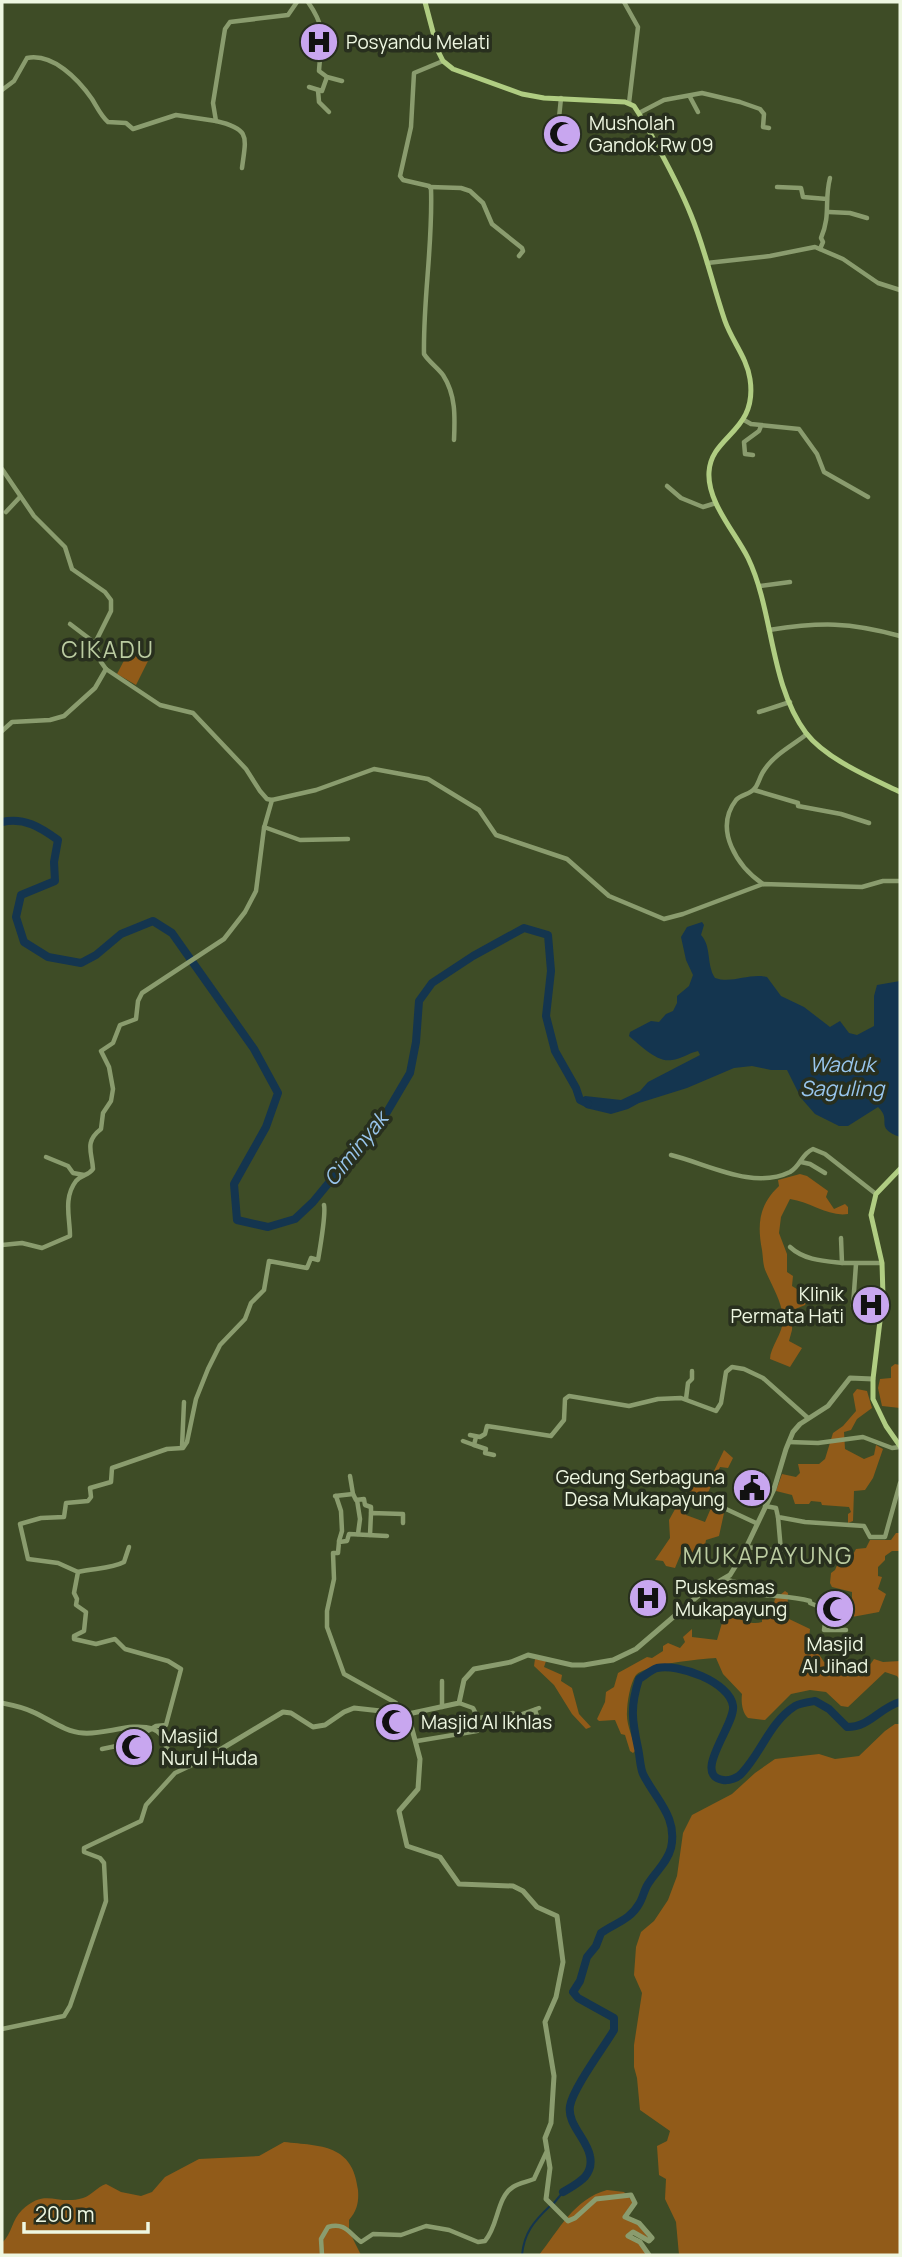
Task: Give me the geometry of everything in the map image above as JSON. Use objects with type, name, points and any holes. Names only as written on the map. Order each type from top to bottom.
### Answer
[{"type":"main road","points":[[425,2],[435,44],[443,61],[463,73],[516,92],[544,98],[629,103],[639,113],[684,197],[726,323],[749,373],[751,398],[744,420],[725,440],[709,468],[710,490],[737,537],[760,586],[768,630],[790,702],[807,734],[829,754],[900,792]]},
{"type":"main road","points":[[900,1169],[876,1194],[871,1215],[882,1263],[883,1296],[873,1379],[875,1406],[900,1446]]},
{"type":"street","points":[[216,121],[213,103],[227,24],[238,20],[282,18],[292,12],[296,2]]},
{"type":"street","points":[[308,2],[321,23],[319,71],[327,77],[342,81]]},
{"type":"street","points":[[624,2],[638,27],[629,103]]},
{"type":"street","points":[[2,90],[14,81],[27,58],[43,58],[70,74],[108,122],[126,123],[133,128],[176,116],[216,121],[239,129],[245,134],[246,144],[242,168]]},
{"type":"street","points":[[443,61],[414,73],[412,116],[400,176],[403,180],[430,187],[470,191],[483,203],[492,224],[522,248],[522,255],[519,257]]},
{"type":"street","points":[[309,87],[323,90],[327,77]]},
{"type":"street","points":[[318,90],[319,102],[329,112]]},
{"type":"street","points":[[639,113],[667,100],[705,93],[760,109],[764,114],[763,127],[769,128]]},
{"type":"street","points":[[690,97],[698,112]]},
{"type":"street","points":[[558,128],[561,98]]},
{"type":"street","points":[[820,249],[829,212],[827,199],[830,178]]},
{"type":"street","points":[[430,187],[432,228],[424,351],[441,372],[452,394],[455,411],[454,440]]},
{"type":"street","points":[[777,187],[801,188],[803,198],[827,199]]},
{"type":"street","points":[[829,212],[850,213],[867,218]]},
{"type":"street","points":[[707,264],[770,257],[811,247],[842,259],[877,283],[900,290]]},
{"type":"street","points":[[744,420],[761,426],[777,425],[799,429],[817,454],[824,472],[868,497]]},
{"type":"street","points":[[753,455],[745,454],[744,442],[760,431],[761,426]]},
{"type":"street","points":[[2,469],[34,516],[65,547],[72,569],[111,600],[111,611],[95,643]]},
{"type":"street","points":[[667,486],[681,498],[703,508],[716,503]]},
{"type":"street","points":[[6,512],[20,497]]},
{"type":"street","points":[[760,586],[790,582]]},
{"type":"street","points":[[70,624],[95,643],[106,669],[160,705],[193,713],[246,769],[263,795],[272,800],[316,790],[374,769],[415,775],[442,786],[479,810],[496,835],[571,861],[603,892],[618,901],[664,919],[763,884],[862,887],[883,881],[900,881]]},
{"type":"street","points":[[768,630],[832,624],[868,627],[900,636]]},
{"type":"street","points":[[2,731],[12,722],[50,720],[64,716],[94,688],[106,669]]},
{"type":"street","points":[[759,712],[790,702]]},
{"type":"street","points":[[763,884],[742,864],[731,848],[728,838],[729,817],[736,801],[754,790],[771,761],[807,734]]},
{"type":"street","points":[[754,790],[799,803],[799,806],[841,814],[869,824]]},
{"type":"street","points":[[2,1245],[22,1242],[42,1248],[69,1239],[69,1194],[78,1179],[90,1174],[93,1169],[89,1145],[101,1129],[103,1112],[112,1096],[109,1067],[102,1051],[113,1043],[120,1025],[136,1019],[142,993],[173,970],[224,939],[245,912],[256,891],[264,827],[272,800]]},
{"type":"street","points":[[264,827],[300,840],[348,839]]},
{"type":"street","points":[[671,1155],[748,1177],[777,1176],[792,1171],[807,1152],[813,1149],[876,1194]]},
{"type":"street","points":[[46,1157],[68,1166],[72,1172],[84,1175]]},
{"type":"street","points":[[801,1162],[825,1173]]},
{"type":"street","points":[[183,1448],[187,1442],[199,1388],[220,1345],[245,1319],[251,1303],[264,1290],[269,1261],[307,1268],[311,1258],[318,1260],[321,1230],[326,1216],[324,1205]]},
{"type":"street","points":[[841,1238],[842,1264]]},
{"type":"street","points":[[790,1247],[797,1253],[817,1260],[842,1264],[882,1263]]},
{"type":"street","points":[[853,1306],[856,1264]]},
{"type":"street","points":[[470,1435],[476,1437],[485,1434],[487,1426],[551,1436],[564,1420],[565,1399],[569,1396],[629,1406],[657,1399],[686,1399],[718,1410],[727,1369],[744,1369],[763,1378],[808,1418]]},
{"type":"street","points":[[686,1399],[692,1371]]},
{"type":"street","points":[[459,1703],[464,1680],[474,1669],[511,1662],[528,1655],[578,1666],[623,1657],[706,1589],[724,1579],[733,1571],[746,1547],[779,1474],[793,1432],[808,1418],[828,1406],[850,1378],[873,1379]]},
{"type":"street","points":[[183,1448],[184,1402]]},
{"type":"street","points":[[474,1445],[476,1437]]},
{"type":"street","points":[[788,1442],[818,1443],[863,1437],[892,1448],[900,1446]]},
{"type":"street","points":[[463,1441],[494,1455]]},
{"type":"street","points":[[129,1547],[124,1562],[115,1567],[104,1566],[78,1572],[58,1563],[28,1559],[20,1524],[36,1519],[64,1517],[66,1503],[88,1501],[91,1497],[90,1488],[111,1482],[112,1468],[167,1449],[183,1448]]},
{"type":"street","points":[[351,1476],[360,1518],[358,1534]]},
{"type":"street","points":[[778,1517],[805,1522],[864,1526],[870,1538],[884,1538],[900,1483]]},
{"type":"street","points":[[353,1494],[336,1496],[341,1511],[342,1531],[338,1553],[333,1553],[334,1579],[327,1615],[329,1638],[344,1674],[396,1703],[396,1714]]},
{"type":"street","points":[[693,1498],[756,1523]]},
{"type":"street","points":[[357,1500],[364,1499],[365,1505],[370,1507],[370,1535]]},
{"type":"street","points":[[746,1547],[781,1551],[776,1508],[765,1506]]},
{"type":"street","points":[[371,1513],[403,1514],[403,1523]]},
{"type":"street","points":[[340,1542],[347,1541],[349,1534],[387,1536]]},
{"type":"street","points":[[78,1572],[74,1593],[76,1605],[86,1612],[87,1620],[84,1631],[74,1636],[74,1639],[96,1644],[115,1639],[125,1649],[168,1661],[181,1668],[166,1726],[156,1726],[130,1743],[102,1749]]},
{"type":"street","points":[[724,1579],[735,1582],[734,1588],[744,1592],[792,1596],[810,1601],[828,1611],[824,1630],[846,1630]]},
{"type":"street","points":[[442,1681],[443,1708]]},
{"type":"street","points":[[2,1703],[31,1711],[82,1733],[151,1729],[161,1734],[168,1751],[176,1757],[210,1756]]},
{"type":"street","points":[[2,2029],[64,2015],[70,2007],[106,1901],[104,1863],[100,1858],[85,1852],[84,1848],[141,1821],[146,1805],[176,1773],[284,1712],[313,1727],[325,1725],[354,1709],[408,1714],[459,1703],[472,1708],[478,1718],[503,1713],[513,1713],[514,1717],[537,1709],[540,1725]]},
{"type":"street","points":[[408,1714],[420,1759],[418,1789],[398,1811],[407,1846],[444,1860],[459,1884],[513,1886],[523,1891],[537,1907],[557,1916],[562,1971],[556,1997],[545,2022],[554,2076],[551,2123],[545,2138],[550,2168],[546,2197],[549,2204],[570,2220],[595,2200],[631,2195],[635,2203],[625,2217],[637,2222],[652,2238],[649,2241],[633,2232],[628,2236],[639,2242],[649,2255]]},
{"type":"street","points":[[416,1741],[477,1731]]},
{"type":"street","points":[[322,2255],[320,2245],[324,2233],[328,2227],[335,2225],[349,2229],[362,2242],[373,2234],[399,2235],[426,2226],[449,2230],[478,2242],[485,2241],[498,2218],[503,2197],[512,2188],[534,2179],[547,2152]]},
{"type":"shaded area","points":[[131,647],[150,657],[136,685],[117,674]]},
{"type":"shaded area","points":[[800,1174],[828,1191],[826,1197],[834,1209],[845,1204],[848,1214],[833,1213],[790,1199],[781,1217],[779,1233],[787,1254],[787,1272],[793,1276],[792,1286],[808,1296],[805,1305],[793,1310],[789,1341],[802,1348],[790,1367],[770,1359],[783,1318],[779,1300],[764,1267],[760,1223],[767,1200],[779,1186],[778,1180]]},
{"type":"shaded area","points":[[900,1365],[900,1408],[882,1406],[878,1388],[880,1379],[891,1378],[891,1367]]},
{"type":"shaded area","points":[[857,1389],[867,1391],[872,1408],[857,1419],[851,1430],[844,1432],[845,1449],[864,1459],[874,1455],[876,1445],[883,1449],[873,1478],[865,1490],[854,1491],[853,1521],[848,1523],[848,1514],[851,1512],[849,1507],[822,1505],[821,1502],[811,1501],[809,1504],[795,1504],[792,1495],[776,1491],[782,1474],[796,1477],[800,1473],[798,1464],[819,1464],[825,1459],[833,1433],[856,1411],[853,1394]]},
{"type":"shaded area","points":[[724,1450],[733,1458],[728,1468],[720,1467],[705,1499],[691,1496],[686,1515],[705,1522],[711,1508],[724,1513],[719,1536],[706,1540],[703,1556],[682,1551],[675,1568],[655,1560],[670,1538],[669,1520],[679,1502],[702,1477],[713,1473]]},
{"type":"shaded area","points":[[896,1533],[900,1533],[900,1551],[892,1551],[885,1556],[885,1560],[878,1567],[878,1576],[882,1577],[878,1589],[886,1594],[879,1612],[852,1617],[852,1592],[832,1587],[831,1573],[838,1563],[849,1562],[856,1549],[866,1548],[870,1540],[891,1540]]},
{"type":"shaded area","points":[[785,1591],[788,1593],[787,1618],[810,1629],[809,1639],[824,1662],[833,1661],[844,1674],[865,1668],[874,1659],[883,1662],[900,1661],[900,1680],[897,1676],[885,1672],[848,1707],[841,1706],[826,1692],[810,1690],[791,1694],[765,1720],[746,1716],[742,1707],[742,1694],[723,1674],[716,1658],[686,1661],[650,1668],[636,1675],[629,1693],[627,1712],[636,1750],[633,1753],[615,1720],[597,1719],[605,1702],[606,1692],[614,1687],[618,1673],[647,1657],[652,1658],[663,1651],[663,1646],[668,1643],[680,1648],[685,1642],[683,1637],[692,1629],[692,1637],[717,1640],[727,1606],[734,1609],[735,1617],[752,1623],[762,1622],[762,1609],[773,1606],[775,1599]]},
{"type":"shaded area","points":[[535,1659],[546,1661],[544,1667],[562,1675],[561,1681],[572,1688],[579,1714],[591,1727],[586,1729],[572,1714],[554,1685],[534,1666]]},
{"type":"shaded area","points":[[895,1724],[900,1724],[900,2255],[679,2255],[676,2222],[665,2199],[666,2179],[659,2175],[657,2146],[667,2141],[670,2131],[640,2110],[634,2067],[634,2045],[642,1993],[634,1975],[636,1947],[641,1932],[654,1921],[668,1900],[677,1876],[683,1833],[692,1815],[732,1794],[775,1759],[819,1754],[835,1759],[859,1756]]},
{"type":"shaded area","points":[[284,2142],[333,2150],[350,2164],[355,2175],[358,2202],[349,2220],[349,2231],[361,2255],[2,2255],[2,2243],[16,2218],[30,2203],[45,2198],[83,2198],[106,2184],[121,2192],[141,2196],[152,2192],[165,2177],[199,2159],[259,2156]]},
{"type":"shaded area","points":[[607,2190],[624,2192],[634,2203],[624,2214],[635,2221],[650,2240],[630,2232],[648,2255],[539,2255],[576,2208],[595,2194]]},
{"type":"water","name":"Waduk Saguling","points":[[702,922],[704,925],[701,935],[707,945],[715,978],[728,980],[767,977],[781,996],[804,1007],[830,1027],[840,1021],[849,1033],[857,1035],[874,1026],[874,996],[877,985],[900,981],[900,1137],[887,1130],[884,1116],[878,1107],[848,1126],[839,1126],[815,1114],[801,1098],[787,1070],[752,1066],[734,1068],[687,1088],[611,1114],[586,1108],[578,1100],[585,1096],[621,1100],[640,1091],[648,1082],[700,1055],[698,1051],[675,1059],[660,1059],[629,1036],[630,1032],[651,1021],[659,1022],[673,1011],[677,996],[689,986],[693,975],[686,960],[681,937],[687,927]]},
{"type":"waterway","name":"Ciminyak","points":[[2,822],[32,824],[58,840],[54,862],[55,881],[21,895],[16,917],[24,942],[48,957],[81,963],[96,955],[121,934],[153,921],[172,933],[254,1049],[278,1093],[266,1127],[234,1184],[237,1220],[268,1227],[295,1219],[313,1202],[387,1112],[410,1073],[416,1042],[419,1001],[432,983],[473,956],[524,928],[548,935],[551,971],[546,1016],[555,1051],[580,1100],[588,1104]]},
{"type":"waterway","points":[[563,2192],[584,2178],[591,2163],[588,2150],[571,2119],[572,2098],[614,2030],[614,2018],[578,1998],[573,1992],[580,1981],[587,1957],[596,1946],[601,1933],[627,1918],[635,1909],[671,1848],[669,1818],[643,1774],[634,1729],[634,1698],[639,1679],[657,1668],[677,1668],[713,1682],[730,1697],[732,1714],[711,1769],[714,1776],[723,1780],[740,1775],[772,1729],[797,1705],[815,1701],[829,1709],[847,1727],[862,1724],[900,1702]]},
{"type":"waterway","points":[[554,2203],[563,2192]]},
{"type":"waterway","points":[[522,2255],[531,2228],[550,2206]]},
{"type":"place","name":"Posyandu Melati","points":[[319,42]]},
{"type":"place","name":"Musholah Gandok Rw 09","points":[[562,134]]},
{"type":"place","name":"Klinik Permata Hati","points":[[871,1305]]},
{"type":"place","name":"Gedung Serbaguna Desa Mukapayung","points":[[752,1488]]},
{"type":"place","name":"Puskesmas Mukapayung","points":[[648,1598]]},
{"type":"place","name":"Masjid Al Jihad","points":[[835,1609]]},
{"type":"place","name":"Masjid Al Ikhlas","points":[[394,1722]]},
{"type":"place","name":"Masjid Nurul Huda","points":[[134,1747]]},
{"type":"district","name":"CIKADU","points":[[108,650]]},
{"type":"district","name":"MUKAPAYUNG","points":[[768,1556]]}]
